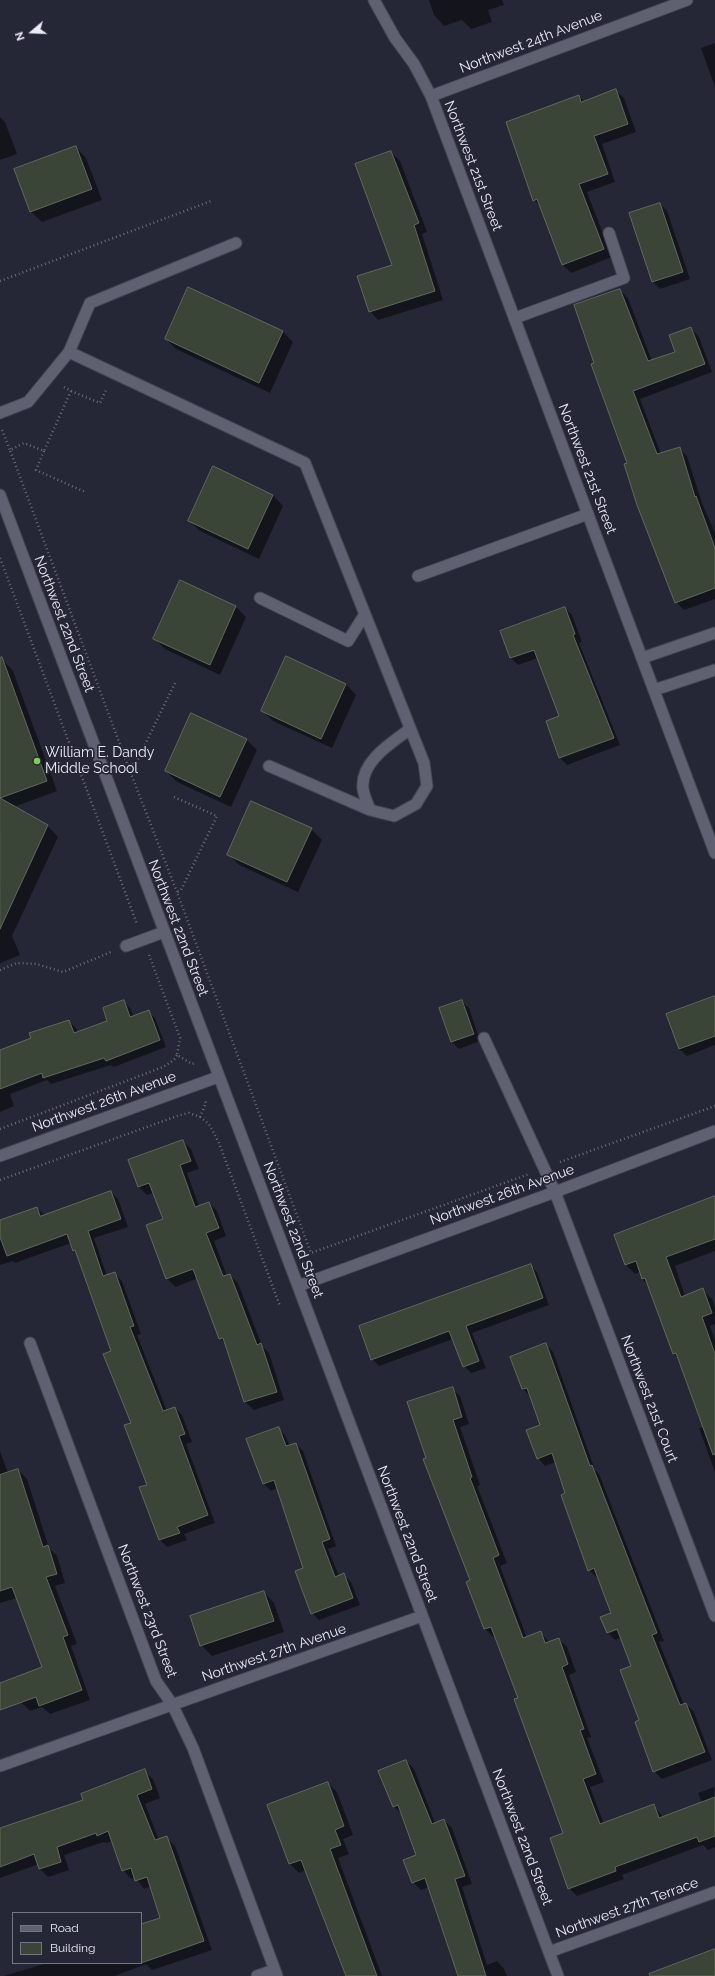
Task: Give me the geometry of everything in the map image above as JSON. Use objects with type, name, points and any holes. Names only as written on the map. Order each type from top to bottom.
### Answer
[{"type":"street","name":"Northwest 21st Street","points":[[374,0],[395,38],[414,64],[431,96],[715,852]]},
{"type":"street","name":"Northwest 24th Avenue","points":[[431,96],[687,0]]},
{"type":"street","points":[[515,318],[624,278],[608,234]]},
{"type":"street","points":[[0,413],[28,402],[69,352],[90,303],[236,243]]},
{"type":"street","points":[[69,352],[305,463],[424,763],[428,786],[416,804],[394,816],[370,810],[269,766]]},
{"type":"street","name":"Northwest 22nd Street","points":[[0,495],[558,1976]]},
{"type":"street","points":[[418,576],[588,514]]},
{"type":"street","points":[[260,598],[348,641],[365,614]]},
{"type":"street","points":[[642,658],[715,633]]},
{"type":"street","points":[[654,690],[715,670]]},
{"type":"street","points":[[370,810],[363,789],[366,769],[385,748],[410,729]]},
{"type":"street","points":[[126,946],[164,932]]},
{"type":"street","name":"Northwest 21st Court","points":[[484,1038],[555,1192],[715,1616]]},
{"type":"street","name":"Northwest 26th Avenue","points":[[0,1156],[218,1077]]},
{"type":"street","name":"Northwest 26th Avenue","points":[[298,1286],[555,1192],[715,1131]]},
{"type":"street","name":"Northwest 23rd Street","points":[[30,1343],[156,1681],[172,1704],[193,1748],[276,1973]]},
{"type":"street","name":"Northwest 27th Avenue","points":[[0,1766],[422,1616]]},
{"type":"street","name":"Northwest 27th Terrace","points":[[549,1952],[715,1892]]},
{"type":"street","points":[[257,1976],[276,1973]]},
{"type":"path","points":[[0,281],[211,201]]},
{"type":"path","points":[[47,378],[100,404],[114,373]]},
{"type":"path","points":[[71,391],[36,470],[85,492]]},
{"type":"path","points":[[0,423],[311,1253],[715,1106]]},
{"type":"path","points":[[10,450],[24,443],[44,451]]},
{"type":"path","points":[[0,558],[180,1038],[177,1056],[174,1060],[163,1067],[0,1128]]},
{"type":"path","points":[[128,766],[136,762],[175,683]]},
{"type":"path","points":[[174,796],[217,816],[182,890],[177,892]]},
{"type":"path","points":[[0,970],[17,963],[36,964],[63,972],[126,946]]},
{"type":"path","points":[[177,1056],[192,1064],[235,1048]]},
{"type":"path","points":[[200,1117],[209,1124],[219,1144],[280,1306]]},
{"type":"path","points":[[0,1180],[82,1151]]},
{"type":"building","points":[[616,89],[628,124],[594,136],[608,174],[579,184],[604,249],[562,265],[537,199],[533,201],[506,122],[579,95],[581,102]]},
{"type":"building","points":[[76,146],[92,189],[30,212],[14,169]]},
{"type":"building","points":[[391,151],[419,223],[414,225],[435,291],[369,312],[357,276],[392,265],[355,164]]},
{"type":"building","points":[[660,203],[683,272],[652,282],[629,213]]},
{"type":"building","points":[[188,287],[283,331],[259,383],[165,339]]},
{"type":"building","points":[[620,289],[648,361],[675,352],[669,335],[691,327],[705,364],[633,391],[657,454],[680,447],[695,497],[696,496],[715,548],[715,588],[675,603],[637,505],[624,464],[627,463],[591,364],[594,363],[574,305]]},
{"type":"building","points":[[213,466],[273,495],[248,549],[188,521]]},
{"type":"building","points":[[180,580],[236,606],[210,665],[153,639]]},
{"type":"building","points":[[565,607],[575,634],[573,635],[614,738],[559,758],[546,721],[559,716],[534,650],[510,658],[500,631]]},
{"type":"building","points":[[286,656],[346,684],[321,739],[261,711]]},
{"type":"building","points":[[2,657],[47,781],[0,798],[0,658]]},
{"type":"building","points":[[191,713],[247,739],[220,797],[165,771]]},
{"type":"building","points":[[0,798],[48,825],[0,929]]},
{"type":"building","points":[[251,801],[312,828],[287,882],[227,855]]},
{"type":"building","points":[[715,996],[715,1036],[679,1049],[666,1014]]},
{"type":"building","points":[[124,1000],[130,1017],[149,1010],[160,1040],[106,1061],[104,1058],[43,1078],[42,1073],[0,1089],[0,1050],[31,1038],[29,1033],[69,1020],[74,1033],[107,1021],[103,1008]]},
{"type":"building","points":[[462,1000],[474,1034],[451,1042],[439,1008]]},
{"type":"building","points":[[183,1140],[191,1161],[180,1165],[195,1207],[209,1202],[219,1228],[206,1233],[223,1276],[230,1274],[257,1345],[261,1343],[277,1392],[244,1402],[223,1338],[219,1339],[193,1269],[166,1279],[146,1225],[163,1219],[149,1183],[138,1187],[128,1160]]},
{"type":"building","points":[[111,1191],[121,1219],[88,1231],[103,1276],[115,1272],[134,1326],[130,1327],[163,1411],[175,1407],[185,1434],[179,1436],[208,1515],[177,1527],[180,1533],[159,1540],[139,1487],[147,1485],[124,1425],[131,1423],[103,1354],[111,1351],[75,1250],[73,1251],[67,1234],[7,1256],[0,1237],[0,1220],[37,1207],[40,1216]]},
{"type":"building","points":[[715,1196],[715,1239],[666,1257],[681,1297],[703,1288],[712,1313],[702,1317],[715,1354],[715,1454],[713,1455],[676,1353],[673,1354],[645,1278],[642,1279],[636,1261],[625,1265],[614,1235]]},
{"type":"building","points":[[531,1264],[543,1298],[466,1326],[479,1361],[463,1367],[449,1331],[371,1360],[359,1326]]},
{"type":"building","points":[[546,1343],[590,1466],[592,1465],[657,1633],[652,1635],[680,1705],[686,1703],[705,1752],[653,1772],[635,1722],[639,1720],[620,1670],[631,1666],[617,1629],[607,1633],[600,1617],[611,1613],[594,1568],[588,1571],[561,1495],[565,1493],[552,1453],[537,1459],[526,1430],[540,1425],[527,1388],[522,1389],[510,1357]]},
{"type":"building","points":[[453,1387],[462,1417],[453,1420],[472,1477],[470,1478],[499,1555],[493,1558],[523,1638],[541,1631],[545,1643],[559,1638],[568,1664],[562,1667],[584,1729],[580,1730],[596,1774],[583,1779],[600,1824],[654,1804],[659,1818],[715,1797],[715,1836],[699,1842],[697,1837],[615,1867],[616,1871],[568,1889],[550,1838],[563,1833],[514,1699],[518,1698],[491,1627],[484,1629],[466,1582],[470,1580],[423,1459],[426,1458],[407,1402]]},
{"type":"building","points":[[279,1427],[286,1446],[296,1443],[330,1539],[322,1542],[335,1577],[344,1573],[353,1598],[311,1614],[295,1571],[303,1568],[274,1480],[263,1484],[246,1439]]},
{"type":"building","points":[[18,1469],[43,1547],[48,1545],[57,1574],[46,1577],[68,1635],[63,1637],[82,1690],[39,1706],[36,1697],[0,1710],[0,1683],[42,1667],[12,1587],[0,1591],[0,1475]]},
{"type":"building","points":[[264,1591],[274,1621],[200,1646],[190,1616]]},
{"type":"building","points":[[406,1760],[432,1824],[444,1819],[465,1876],[455,1879],[486,1976],[458,1976],[425,1878],[412,1883],[403,1860],[416,1855],[398,1805],[393,1807],[378,1771]]},
{"type":"building","points":[[145,1769],[152,1789],[137,1795],[155,1840],[167,1836],[204,1941],[142,1963],[142,1924],[160,1918],[147,1877],[135,1881],[131,1868],[122,1871],[108,1831],[97,1836],[96,1833],[57,1847],[61,1862],[39,1869],[34,1854],[0,1867],[0,1828],[83,1800],[81,1794]]},
{"type":"building","points":[[328,1782],[344,1826],[335,1830],[341,1845],[330,1849],[377,1976],[346,1976],[301,1860],[289,1864],[267,1805]]},
{"type":"building","points":[[715,1949],[715,1976],[650,1976],[649,1974]]},
{"type":"place","name":"William E. Dandy Middle School","points":[[37,761]]}]
